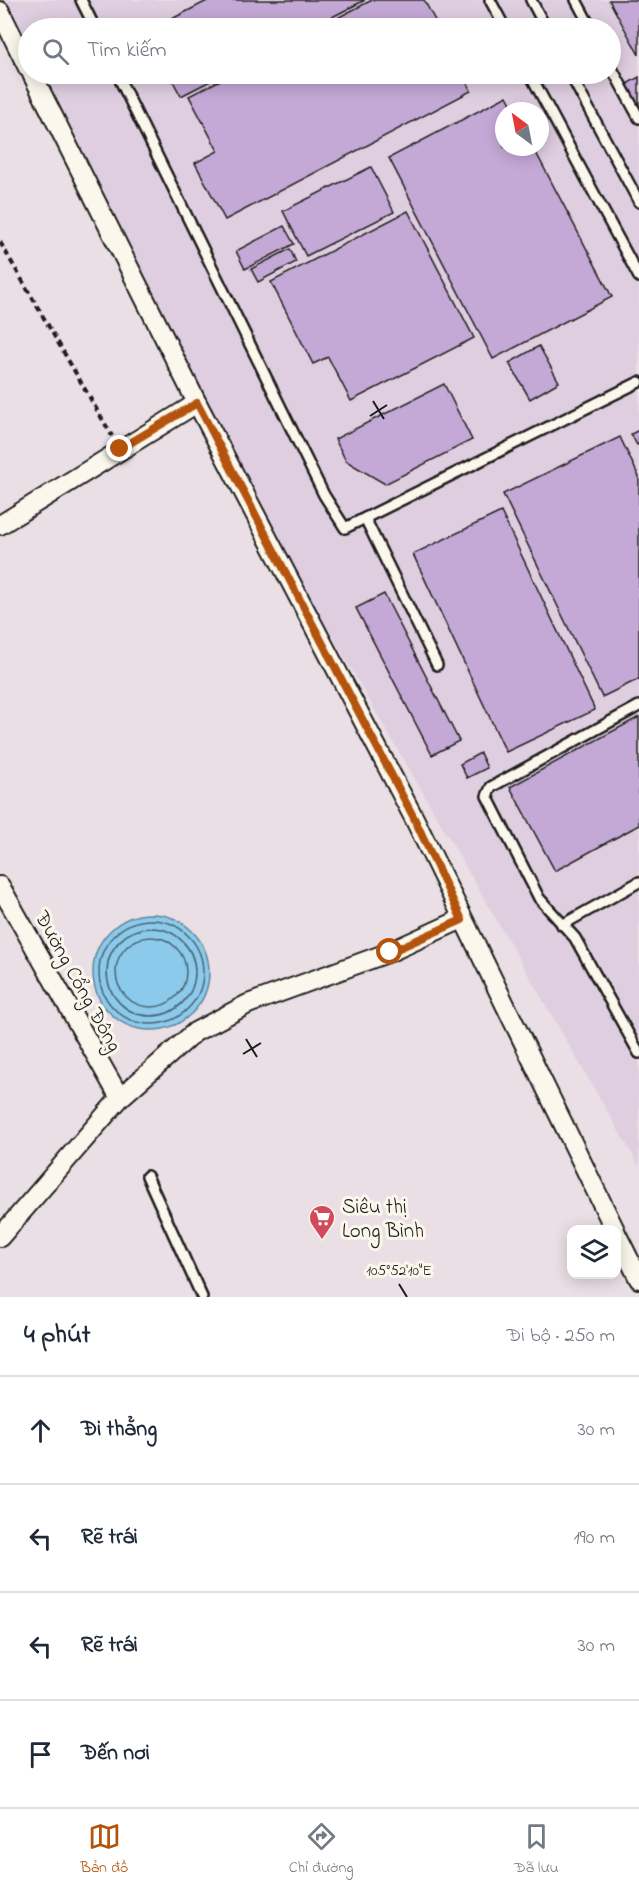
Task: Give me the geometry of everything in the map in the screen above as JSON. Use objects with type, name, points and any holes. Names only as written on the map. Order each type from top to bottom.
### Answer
[{"type":"street","points":[[0,11],[18,48]]},
{"type":"street","points":[[37,84],[197,403],[414,818],[613,1225]]},
{"type":"street","points":[[0,525],[197,403]]},
{"type":"street","name":"Đường Cổng Đông","points":[[0,886],[120,1098]]},
{"type":"street","points":[[0,1236],[120,1098],[195,1032],[248,1004],[390,952],[462,920]]},
{"type":"street","points":[[621,1241],[639,1279]]},
{"type":"lane","points":[[81,0],[90,18]]},
{"type":"lane","points":[[490,0],[500,18]]},
{"type":"lane","points":[[531,0],[541,18]]},
{"type":"lane","points":[[576,0],[586,18]]},
{"type":"lane","points":[[122,84],[324,495],[345,528],[639,382]]},
{"type":"lane","points":[[535,84],[639,277]]},
{"type":"lane","points":[[575,84],[639,202]]},
{"type":"lane","points":[[620,84],[639,118]]},
{"type":"lane","points":[[365,518],[438,665]]},
{"type":"lane","points":[[639,706],[491,788],[487,796],[539,898],[575,938],[639,1053]]},
{"type":"lane","points":[[562,925],[639,882]]},
{"type":"lane","points":[[147,1176],[202,1297]]},
{"type":"path","points":[[0,242],[120,449]]},
{"type":"shaded area","points":[[0,0],[639,0],[639,1166],[197,403],[37,84],[621,84],[621,18],[18,18],[18,47],[0,10]]},
{"type":"water","points":[[151,914],[173,919],[192,931],[204,950],[209,972],[204,994],[192,1013],[173,1025],[151,1030],[129,1025],[110,1013],[98,994],[93,972],[98,950],[110,931],[129,919]]},
{"type":"building","points":[[209,0],[365,0],[330,18],[174,18]]},
{"type":"building","points":[[372,0],[424,0],[434,18],[337,18]]},
{"type":"building","points":[[609,0],[639,0],[639,55],[621,18],[619,18]]},
{"type":"building","points":[[639,77],[639,111],[625,85]]},
{"type":"building","points":[[174,84],[204,84],[181,96]]},
{"type":"building","points":[[212,84],[467,84],[471,91],[225,220],[195,163],[218,151],[189,96]]},
{"type":"building","points":[[507,96],[510,102],[496,102]]},
{"type":"building","points":[[495,102],[495,156],[538,156],[612,297],[493,359],[389,158]]},
{"type":"building","points":[[371,167],[394,212],[306,256],[283,211]]},
{"type":"building","points":[[408,211],[474,338],[351,401],[328,357],[313,364],[271,282]]},
{"type":"building","points":[[284,226],[294,244],[245,269],[236,251]]},
{"type":"building","points":[[290,249],[296,262],[258,282],[251,269]]},
{"type":"building","points":[[539,346],[559,382],[530,399],[509,363]]},
{"type":"building","points":[[444,384],[472,440],[385,484],[346,461],[335,439]]},
{"type":"building","points":[[639,430],[639,444],[637,445],[631,434]]},
{"type":"building","points":[[620,437],[639,477],[639,679],[602,697],[503,494]]},
{"type":"building","points":[[501,512],[595,710],[506,752],[413,554]]},
{"type":"building","points":[[384,594],[459,741],[432,755],[356,608]]},
{"type":"building","points":[[639,717],[639,825],[555,871],[510,787]]},
{"type":"building","points":[[480,753],[487,768],[467,778],[460,764]]},
{"type":"place","name":"Siêu thị Long Bình","points":[[322,1241]]},
{"type":"route","points":[[120,449],[197,403],[414,818],[462,920],[390,952]]}]
